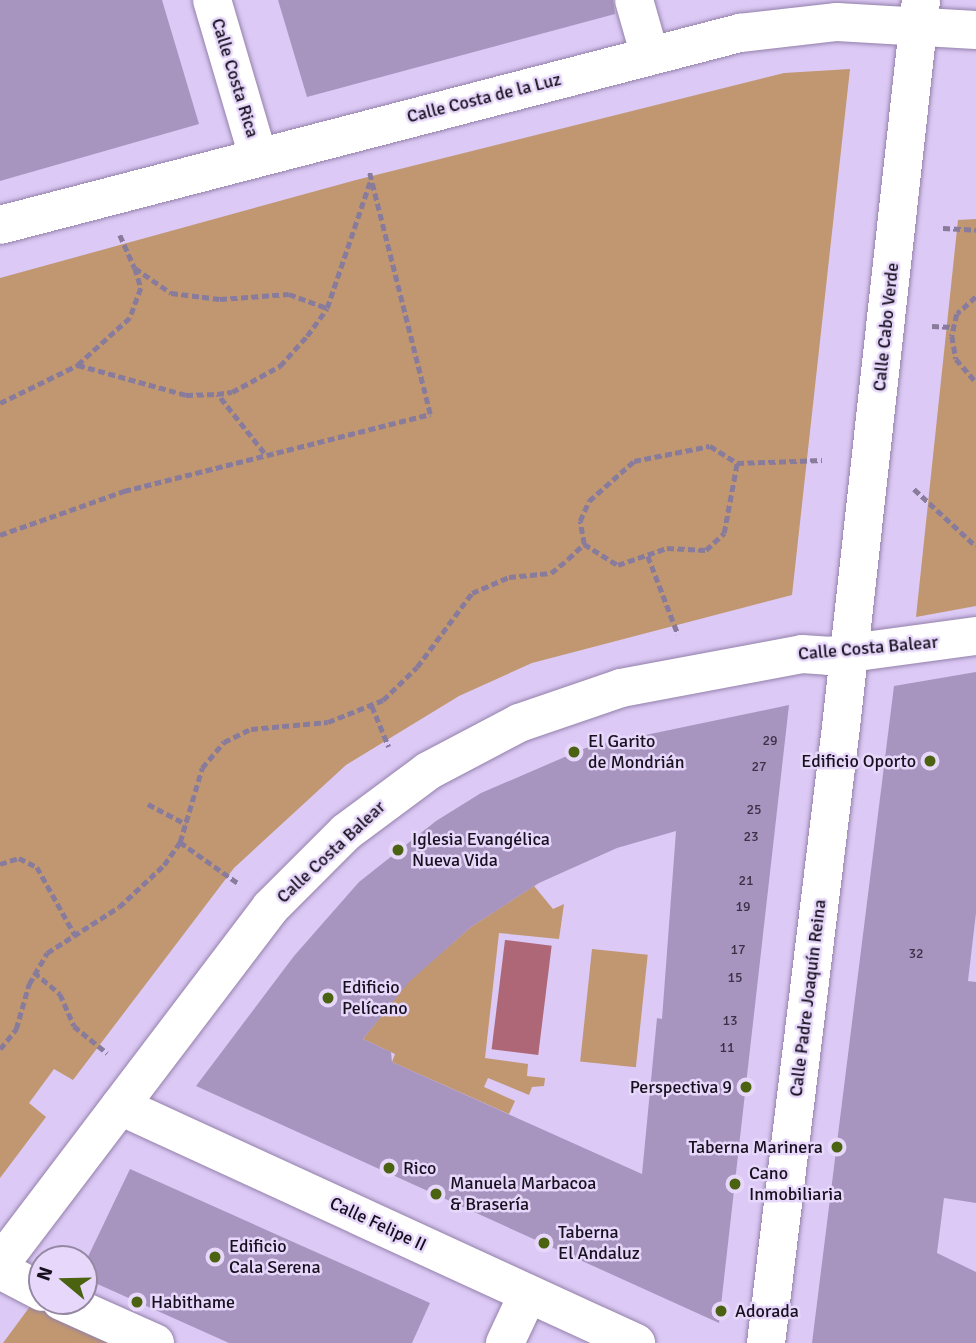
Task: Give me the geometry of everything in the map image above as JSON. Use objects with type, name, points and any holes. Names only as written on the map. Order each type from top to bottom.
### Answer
[{"type":"street","name":"Calle Costa Rica","points":[[212,0],[258,156]]},
{"type":"street","points":[[634,0],[650,56]]},
{"type":"street","name":"Calle Costa de la Luz","points":[[0,225],[650,56],[799,24],[920,11],[976,30]]},
{"type":"street","name":"Calle Cabo Verde","points":[[850,653],[920,11]]},
{"type":"street","name":"Calle Costa Balear","points":[[0,1264],[278,899],[362,818],[428,771],[519,723],[608,692],[789,656],[850,653],[976,636]]},
{"type":"street","name":"Calle Padre Joaquín Reina","points":[[766,1343],[850,653]]},
{"type":"street","name":"Calle Felipe II","points":[[120,1106],[636,1343]]},
{"type":"street","points":[[0,1270],[28,1285]]},
{"type":"street","points":[[505,1343],[528,1294]]},
{"type":"street","points":[[92,1315],[155,1343]]},
{"type":"path","points":[[0,535],[124,491],[264,453],[430,414],[369,170]]},
{"type":"path","points":[[78,365],[186,395],[232,392],[280,366],[327,308],[371,178]]},
{"type":"path","points":[[943,228],[976,230]]},
{"type":"path","points":[[0,402],[78,365],[120,330],[139,303],[135,268],[120,235]]},
{"type":"path","points":[[135,268],[171,293],[220,299],[289,294],[327,308]]},
{"type":"path","points":[[976,297],[957,314],[953,327],[956,359],[976,382]]},
{"type":"path","points":[[932,326],[953,327]]},
{"type":"path","points":[[217,394],[264,453]]},
{"type":"path","points":[[583,544],[580,521],[589,501],[634,461],[710,446],[737,463],[822,460]]},
{"type":"path","points":[[583,544],[618,565],[667,548],[706,550],[721,540],[737,463]]},
{"type":"path","points":[[914,489],[976,546]]},
{"type":"path","points":[[0,1049],[16,1029],[34,972],[47,953],[134,895],[180,842],[202,768],[233,735],[263,727],[328,722],[372,706],[417,667],[472,593],[509,577],[551,573],[583,544]]},
{"type":"path","points":[[648,556],[678,634]]},
{"type":"path","points":[[372,706],[389,747]]},
{"type":"path","points":[[148,804],[186,824]]},
{"type":"path","points":[[180,842],[238,883]]},
{"type":"path","points":[[0,864],[19,858],[37,867],[75,935]]},
{"type":"path","points":[[34,972],[60,994],[74,1026],[107,1053]]},
{"type":"shaded area","points":[[850,69],[792,595],[532,663],[459,696],[346,765],[234,868],[73,1080],[54,1069],[29,1103],[46,1117],[0,1178],[0,278],[356,180],[784,73]]},
{"type":"shaded area","points":[[976,219],[976,606],[916,617],[958,220]]},
{"type":"shaded area","points":[[534,886],[553,909],[564,904],[559,939],[499,933],[485,1058],[528,1064],[527,1076],[545,1078],[544,1086],[532,1087],[529,1095],[488,1078],[484,1087],[515,1101],[509,1114],[392,1062],[395,1054],[363,1039],[408,982],[471,927]]},
{"type":"shaded area","points":[[505,940],[552,946],[538,1055],[492,1049]]},
{"type":"shaded area","points":[[592,949],[648,955],[636,1067],[580,1061]]},
{"type":"shaded area","points":[[28,1309],[28,1315],[63,1315],[121,1343],[3,1343]]},
{"type":"building","points":[[0,0],[162,0],[199,124],[0,181]]},
{"type":"building","points":[[278,0],[613,0],[615,14],[307,97]]},
{"type":"building","points":[[976,672],[976,913],[968,981],[976,982],[976,1203],[944,1198],[937,1253],[976,1272],[976,1343],[812,1343],[894,686]]},
{"type":"building","points":[[789,705],[719,1323],[196,1086],[294,956],[359,882],[436,821],[481,793],[588,747]],"holes":[[[676,831],[662,1019],[657,1018],[642,1174],[392,1062],[391,1052],[363,1039],[409,982],[471,927],[539,883],[617,848]]]},
{"type":"building","name":"Edificio Cala Serena","points":[[130,1169],[430,1303],[412,1343],[229,1343],[98,1284],[98,1245],[94,1245]]},
{"type":"place","name":"El Garito de Mondrián","points":[[574,752]]},
{"type":"place","name":"Edificio Oporto","points":[[930,761]]},
{"type":"place","name":"Iglesia Evangélica Nueva Vida","points":[[398,850]]},
{"type":"place","name":"Edificio Pelícano","points":[[328,998]]},
{"type":"place","name":"Perspectiva 9","points":[[746,1087]]},
{"type":"place","name":"Taberna Marinera","points":[[837,1147]]},
{"type":"place","name":"Rico","points":[[389,1168]]},
{"type":"place","name":"Cano Inmobiliaria","points":[[735,1184]]},
{"type":"place","name":"Manuela Marbacoa & Brasería","points":[[436,1194]]},
{"type":"place","name":"Taberna El Andaluz","points":[[544,1243]]},
{"type":"place","name":"Edificio Cala Serena","points":[[215,1257]]},
{"type":"place","name":"Habithame","points":[[137,1302]]},
{"type":"place","name":"Adorada","points":[[721,1311]]}]
